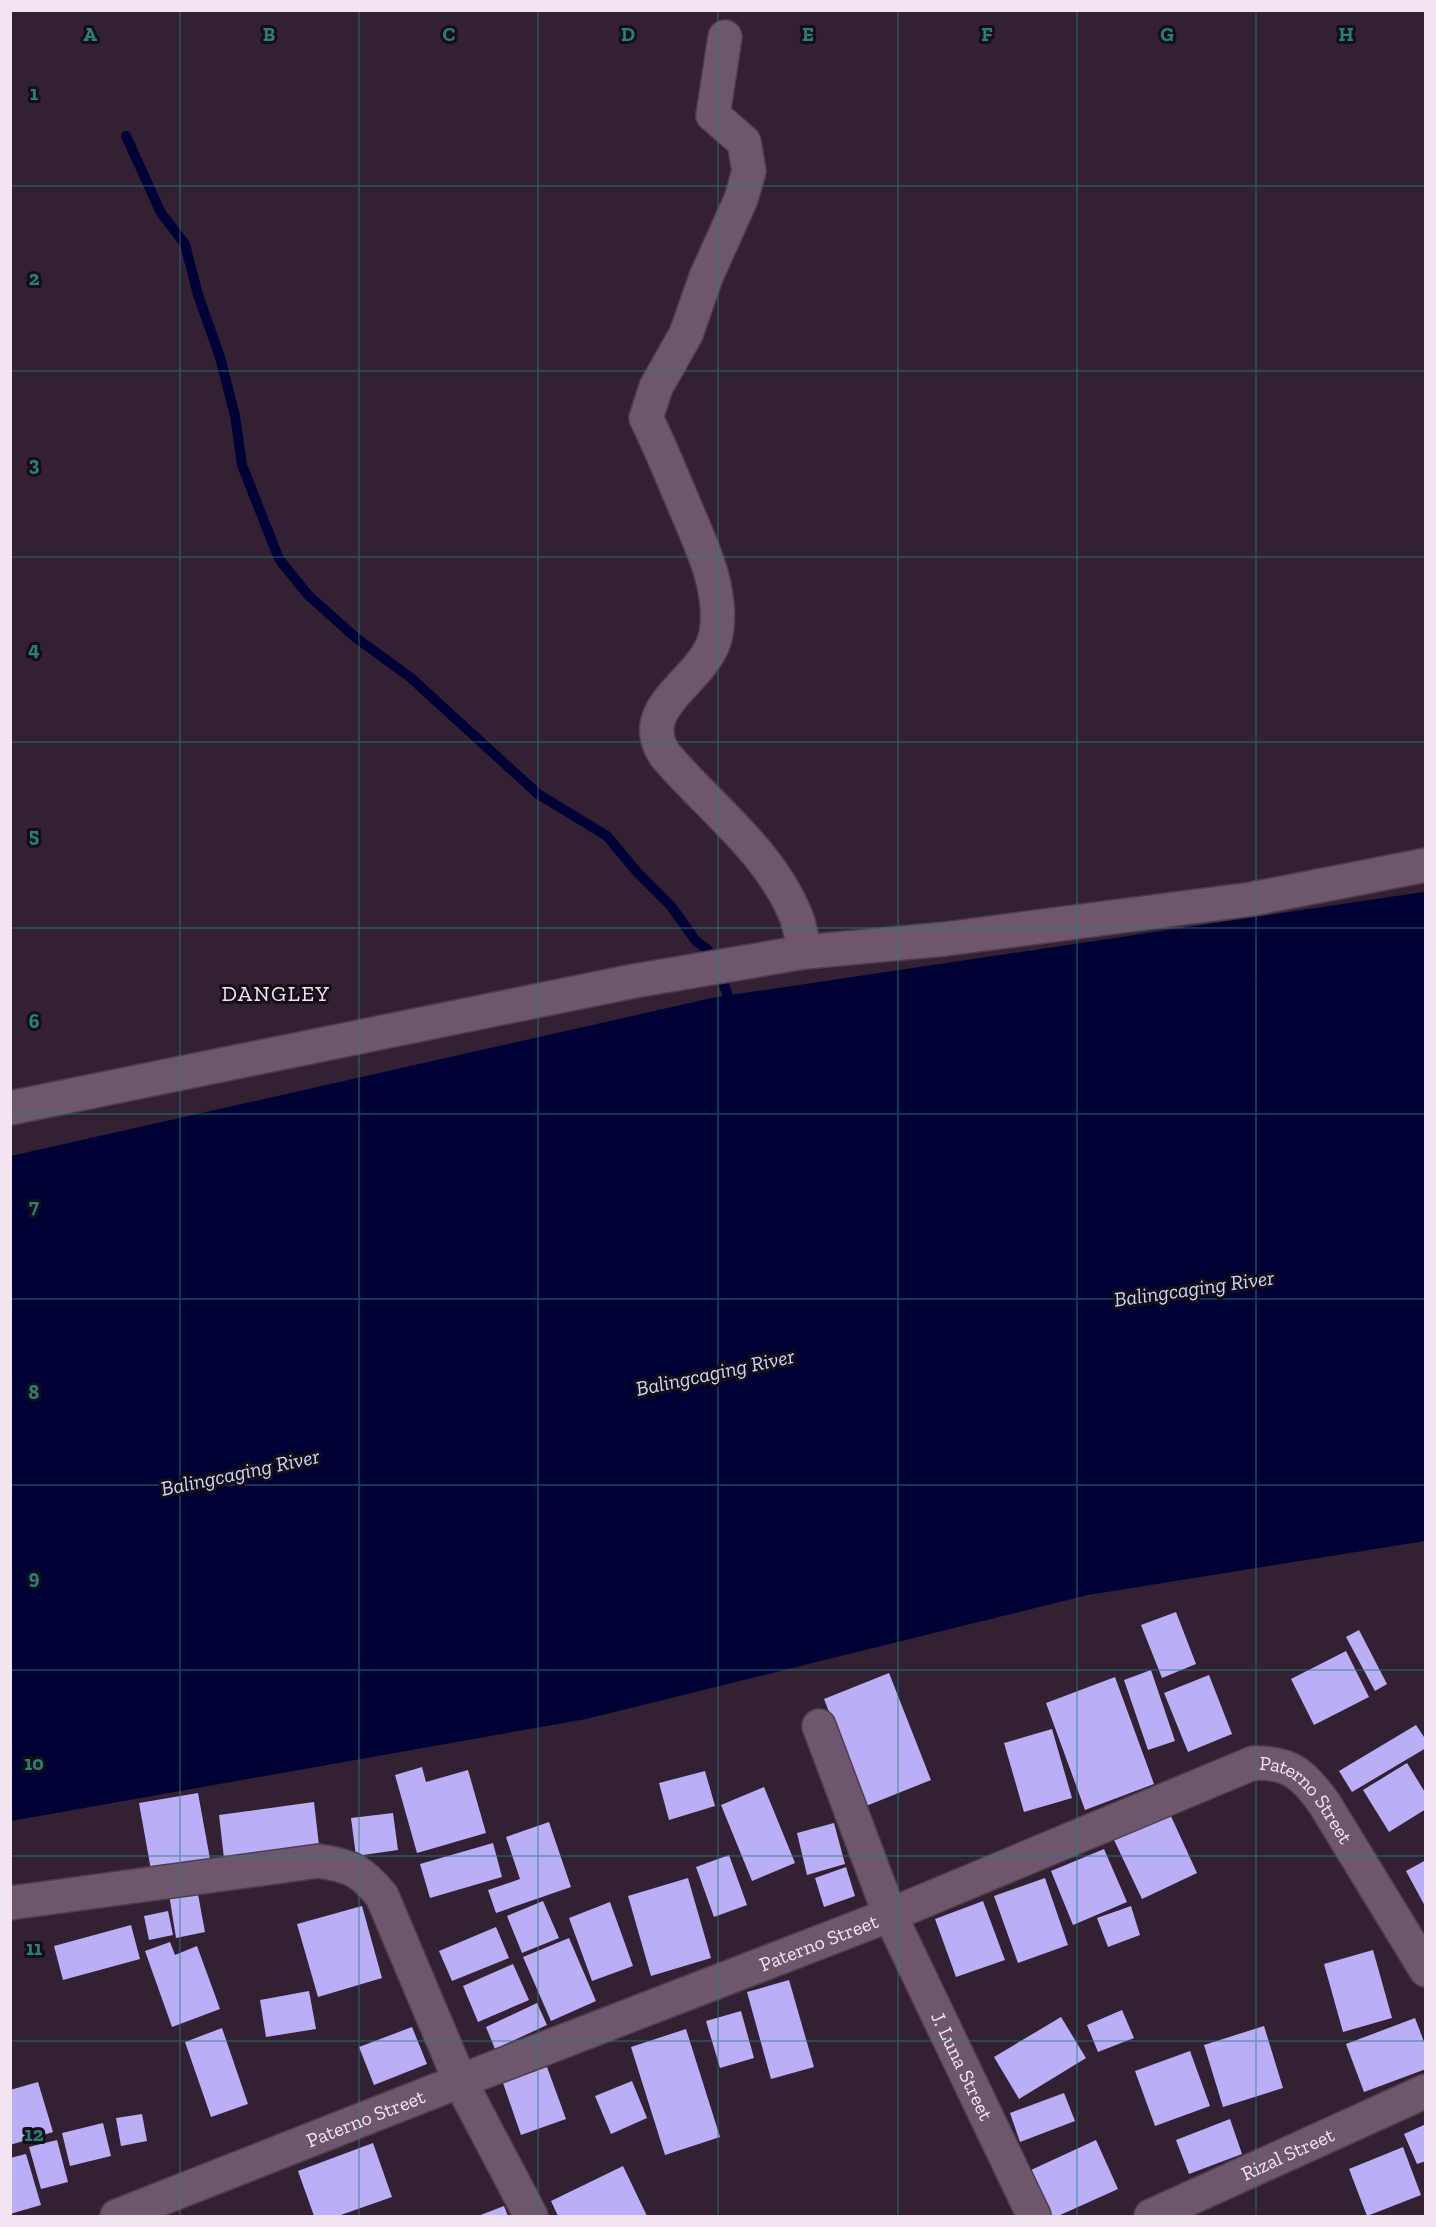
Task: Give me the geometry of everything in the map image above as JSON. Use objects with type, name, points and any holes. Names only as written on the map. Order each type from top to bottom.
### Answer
[{"type":"street","points":[[725,37],[713,115],[744,142],[749,171],[741,199],[706,277],[686,334],[657,387],[646,418],[700,544],[711,576],[718,612],[711,651],[662,710],[655,732],[659,746],[665,755],[739,833],[778,880],[796,917],[805,952]]},
{"type":"street","points":[[10,1108],[622,984],[805,952],[945,939],[1252,899],[1425,865]]},
{"type":"street","name":"J. Luna Street","points":[[819,1726],[890,1915],[1034,2217]]},
{"type":"street","name":"Paterno Street","points":[[117,2217],[459,2081],[890,1915],[1253,1763],[1274,1762],[1294,1771],[1308,1781],[1425,1970]]},
{"type":"street","points":[[10,1903],[319,1861],[345,1865],[360,1874],[382,1896],[459,2081],[531,2217]]},
{"type":"street","name":"Rizal Street","points":[[1150,2217],[1196,2207],[1425,2091]]},
{"type":"water","name":"Balingcaging River","points":[[1425,924],[1425,1541],[1088,1595],[586,1719],[11,1821],[11,1189],[720,1029]]},
{"type":"building","points":[[1176,1612],[1196,1664],[1162,1678],[1141,1625]]},
{"type":"building","points":[[1359,1630],[1387,1684],[1375,1691],[1346,1637]]},
{"type":"building","points":[[1346,1651],[1369,1697],[1314,1725],[1291,1679]]},
{"type":"building","points":[[1151,1670],[1175,1741],[1148,1750],[1124,1680]]},
{"type":"building","points":[[889,1673],[931,1780],[866,1806],[824,1699]]},
{"type":"building","points":[[1209,1675],[1232,1734],[1188,1752],[1164,1693]]},
{"type":"building","points":[[1115,1677],[1154,1784],[1085,1810],[1046,1703]]},
{"type":"building","points":[[1416,1725],[1426,1740],[1426,1748],[1352,1792],[1339,1771]]},
{"type":"building","points":[[1052,1729],[1072,1798],[1024,1812],[1004,1743]]},
{"type":"building","points":[[1407,1763],[1426,1794],[1426,1809],[1389,1832],[1363,1790]]},
{"type":"building","points":[[422,1767],[426,1782],[468,1770],[486,1833],[417,1853],[395,1775]]},
{"type":"building","points":[[705,1771],[715,1806],[669,1820],[659,1783]]},
{"type":"building","points":[[764,1787],[795,1863],[752,1881],[721,1805]]},
{"type":"building","points":[[198,1793],[210,1859],[151,1870],[139,1803]]},
{"type":"building","points":[[314,1802],[320,1854],[225,1867],[219,1815]]},
{"type":"building","points":[[393,1813],[398,1850],[356,1856],[351,1818]]},
{"type":"building","points":[[1170,1814],[1197,1873],[1142,1899],[1114,1840]]},
{"type":"building","points":[[549,1822],[571,1887],[496,1913],[488,1890],[520,1879],[506,1837]]},
{"type":"building","points":[[834,1823],[845,1864],[807,1875],[797,1833]]},
{"type":"building","points":[[493,1843],[502,1877],[430,1898],[420,1864]]},
{"type":"building","points":[[1104,1849],[1127,1902],[1073,1925],[1051,1871]]},
{"type":"building","points":[[729,1855],[747,1905],[714,1917],[696,1867]]},
{"type":"building","points":[[1426,1860],[1426,1908],[1406,1871]]},
{"type":"building","points":[[846,1867],[855,1896],[824,1907],[815,1878]]},
{"type":"building","points":[[688,1878],[711,1958],[651,1976],[628,1896]]},
{"type":"building","points":[[1045,1878],[1068,1945],[1018,1963],[994,1896]]},
{"type":"building","points":[[197,1889],[205,1932],[176,1938],[169,1894]]},
{"type":"building","points":[[543,1901],[559,1938],[522,1953],[507,1916]]},
{"type":"building","points":[[983,1901],[1005,1960],[956,1977],[935,1919]]},
{"type":"building","points":[[610,1902],[633,1966],[592,1981],[569,1918]]},
{"type":"building","points":[[362,1906],[382,1978],[318,1997],[297,1924]]},
{"type":"building","points":[[1131,1906],[1140,1935],[1108,1947],[1097,1918]]},
{"type":"building","points":[[168,1911],[173,1935],[149,1940],[144,1916]]},
{"type":"building","points":[[131,1925],[140,1959],[63,1980],[54,1946]]},
{"type":"building","points":[[496,1927],[509,1958],[452,1981],[439,1951]]},
{"type":"building","points":[[569,1938],[596,2001],[551,2021],[523,1957]]},
{"type":"building","points":[[170,1942],[175,1955],[197,1946],[220,2009],[172,2027],[145,1951]]},
{"type":"building","points":[[1373,1950],[1392,2018],[1343,2032],[1324,1964]]},
{"type":"building","points":[[513,1964],[529,2000],[478,2022],[463,1986]]},
{"type":"building","points":[[789,1980],[814,2067],[771,2079],[747,1992]]},
{"type":"building","points":[[309,1991],[316,2029],[266,2037],[260,2000]]},
{"type":"building","points":[[537,2003],[547,2025],[495,2049],[486,2027]]},
{"type":"building","points":[[1122,2010],[1134,2038],[1098,2052],[1087,2025]]},
{"type":"building","points":[[741,2011],[754,2058],[720,2068],[706,2021]]},
{"type":"building","points":[[1061,2017],[1086,2058],[1019,2099],[994,2057]]},
{"type":"building","points":[[1415,2018],[1426,2047],[1426,2069],[1364,2092],[1346,2044]]},
{"type":"building","points":[[1264,2026],[1283,2088],[1223,2107],[1204,2045]]},
{"type":"building","points":[[412,2027],[427,2064],[374,2085],[359,2047]]},
{"type":"building","points":[[222,2028],[248,2104],[211,2117],[185,2042]]},
{"type":"building","points":[[686,2029],[720,2137],[665,2155],[631,2047]]},
{"type":"building","points":[[1190,2051],[1210,2106],[1155,2126],[1135,2071]]},
{"type":"building","points":[[547,2067],[566,2119],[521,2135],[503,2083]]},
{"type":"building","points":[[632,2081],[647,2118],[611,2134],[595,2096]]},
{"type":"building","points":[[38,2082],[53,2132],[10,2145],[10,2090]]},
{"type":"building","points":[[1064,2093],[1075,2121],[1020,2142],[1010,2113]]},
{"type":"building","points":[[142,2114],[147,2141],[121,2146],[116,2118]]},
{"type":"building","points":[[1230,2119],[1242,2154],[1189,2174],[1176,2140]]},
{"type":"building","points":[[103,2123],[111,2156],[70,2166],[62,2133]]},
{"type":"building","points":[[1426,2124],[1426,2161],[1417,2164],[1404,2134]]},
{"type":"building","points":[[57,2140],[68,2182],[41,2189],[29,2147]]},
{"type":"building","points":[[1096,2140],[1118,2189],[1058,2216],[1052,2216],[1031,2170]]},
{"type":"building","points":[[373,2143],[392,2197],[338,2216],[314,2216],[298,2171]]},
{"type":"building","points":[[1403,2147],[1421,2195],[1367,2216],[1349,2169]]},
{"type":"building","points":[[26,2154],[41,2205],[10,2214],[10,2158]]},
{"type":"building","points":[[623,2166],[647,2216],[558,2216],[551,2201]]},
{"type":"building","points":[[504,2206],[508,2216],[478,2216]]},
{"type":"waterway","points":[[126,136],[161,213],[185,244],[198,295],[220,357],[235,416],[242,465],[279,559],[308,595],[355,637],[411,678],[538,794],[607,836],[637,872],[671,906],[696,941],[707,949],[720,973],[731,1005],[733,1027],[740,1036]]},
{"type":"waterway","points":[[10,1189],[720,1029],[1426,924]]},
{"type":"district","name":"DANGLEY","points":[[276,993]]}]
